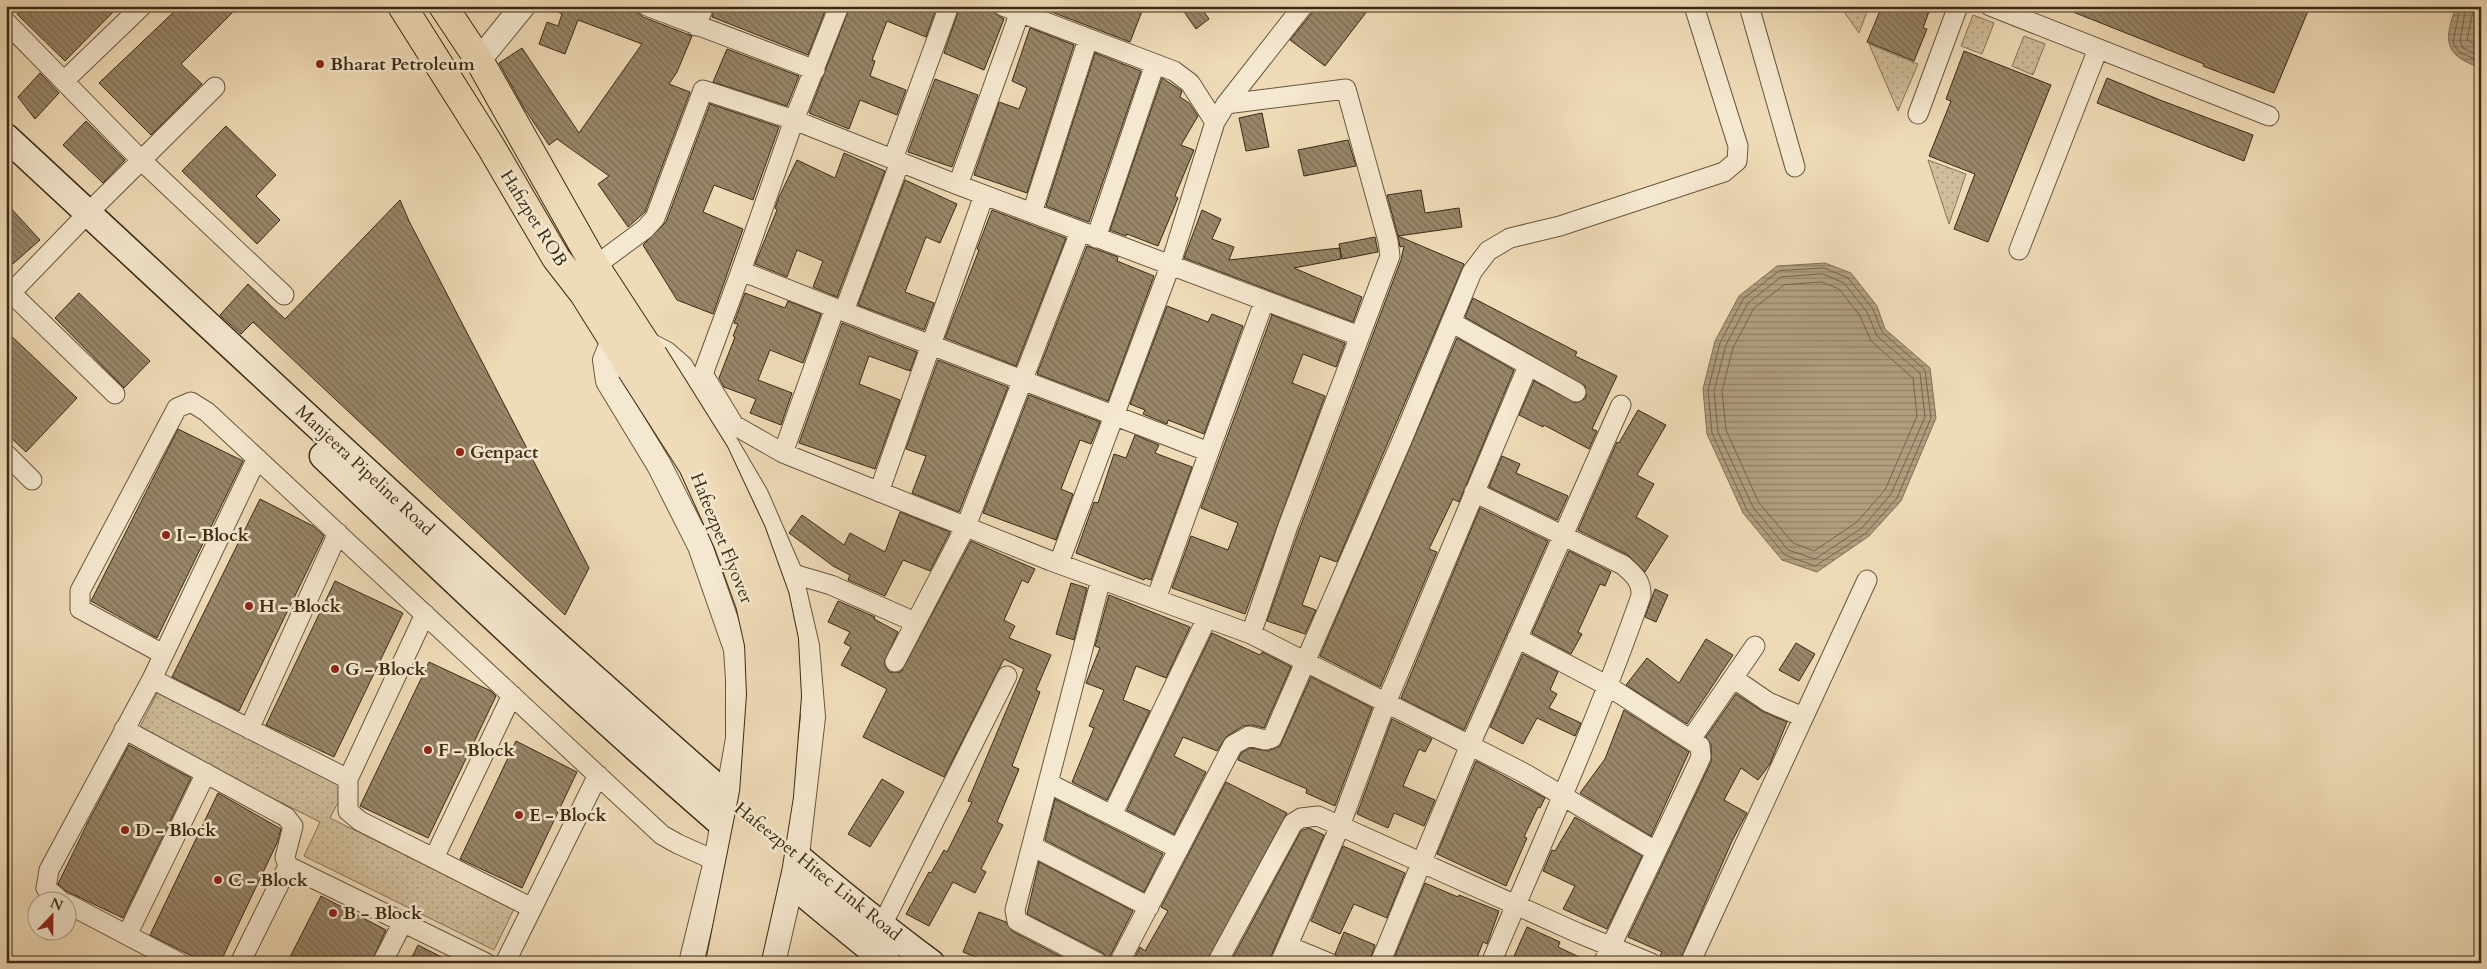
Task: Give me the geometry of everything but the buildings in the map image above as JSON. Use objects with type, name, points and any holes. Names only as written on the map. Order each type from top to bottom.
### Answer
[{"type":"main road","name":"Hafizpet ROB","points":[[402,6],[457,93],[556,258],[584,294],[613,341]]},
{"type":"main road","points":[[444,6],[479,60],[595,266],[643,356]]},
{"type":"main road","name":"Manjeera Pipeline Road","points":[[6,137],[83,218],[472,583],[688,792],[791,885],[888,963]]},
{"type":"main road","name":"Manjeera Pipeline Road","points":[[6,156],[83,218]]},
{"type":"main road","name":"Hafeezpet Flyover","points":[[613,341],[643,356],[715,454],[748,524],[775,597],[784,640],[786,696],[780,796],[768,865],[746,963]]},
{"type":"main road","name":"Hafeezpet Flyover","points":[[643,356],[728,543],[750,604],[759,644],[761,695],[754,793],[720,963]]},
{"type":"main road","name":"Manjeera Pipeline Road","points":[[472,583],[728,798]]},
{"type":"main road","name":"Hafeezpet Hitec Link Road","points":[[728,798],[883,927],[931,963]]},
{"type":"street","points":[[65,80],[142,6]]},
{"type":"street","points":[[479,60],[523,6]]},
{"type":"street","points":[[647,6],[815,70]]},
{"type":"street","points":[[696,26],[704,6]]},
{"type":"street","points":[[839,6],[794,120],[703,374],[734,425],[782,453],[1059,563],[1251,634],[1524,773],[1655,851]]},
{"type":"street","points":[[782,453],[840,310],[896,161],[948,6]]},
{"type":"street","points":[[1059,563],[1170,266],[1214,122],[1303,6]]},
{"type":"street","points":[[1119,963],[1233,744],[1248,736],[1265,740],[1272,738],[1303,661],[1398,449],[1472,272],[1488,251],[1510,238],[1560,226],[1724,172],[1737,161],[1738,146],[1694,6]]},
{"type":"street","points":[[1749,6],[1795,167]]},
{"type":"street","points":[[1918,114],[1958,6]]},
{"type":"street","points":[[1990,6],[2269,116]]},
{"type":"street","points":[[958,186],[1015,9],[1174,71],[1190,83],[1214,122]]},
{"type":"street","points":[[6,22],[65,80],[141,160],[284,295]]},
{"type":"street","points":[[1032,213],[1088,39]]},
{"type":"street","points":[[2019,250],[2098,49]]},
{"type":"street","points":[[895,662],[966,526],[1023,380],[1088,235],[1155,64]]},
{"type":"street","points":[[115,394],[8,293],[216,87]]},
{"type":"street","points":[[1226,104],[1346,89],[1388,241],[1390,256],[1288,526],[1251,634]]},
{"type":"street","points":[[595,266],[645,229],[656,218],[703,90],[794,120],[958,186],[1359,336]]},
{"type":"street","points":[[879,492],[984,195]]},
{"type":"street","points":[[741,271],[1209,452]]},
{"type":"street","points":[[1156,600],[1264,302]]},
{"type":"street","points":[[1451,322],[1576,392]]},
{"type":"street","points":[[613,341],[605,360],[608,381],[659,465],[700,546],[736,649],[738,739],[724,824],[691,963]]},
{"type":"street","points":[[643,356],[666,354],[681,367],[756,495],[790,573],[807,646],[813,717],[797,855]]},
{"type":"street","points":[[1280,963],[1340,826],[1386,703],[1528,366]]},
{"type":"street","points":[[163,654],[80,609],[80,591],[178,408],[191,402],[207,412],[662,835],[716,861]]},
{"type":"street","points":[[1380,963],[1470,745],[1621,405]]},
{"type":"street","points":[[6,454],[32,480]]},
{"type":"street","points":[[51,892],[46,888],[49,870],[152,679],[257,458]]},
{"type":"street","points":[[1474,492],[1623,565],[1636,577],[1641,587],[1641,596],[1608,686],[1564,796],[1491,963]]},
{"type":"street","points":[[250,729],[338,534]]},
{"type":"street","points":[[790,573],[831,586],[915,622]]},
{"type":"street","points":[[1098,963],[1017,921],[1015,910],[1101,579]]},
{"type":"street","points":[[1690,963],[1867,580]]},
{"type":"street","points":[[425,614],[348,779],[348,812],[360,821],[532,908]]},
{"type":"street","points":[[1112,815],[1207,618]]},
{"type":"street","points":[[1518,638],[1608,686],[1700,746],[1701,757],[1607,955]]},
{"type":"street","points":[[1690,739],[1755,646]]},
{"type":"street","points":[[883,927],[882,925],[1007,676]]},
{"type":"street","points":[[1733,678],[1768,702],[1804,717]]},
{"type":"street","points":[[152,679],[348,779]]},
{"type":"street","points":[[434,858],[512,695]]},
{"type":"street","points":[[124,729],[286,817],[293,826],[285,857],[288,866],[240,963]]},
{"type":"street","points":[[127,935],[206,773]]},
{"type":"street","points":[[505,963],[598,775]]},
{"type":"street","points":[[1048,783],[1179,849]]},
{"type":"street","points":[[1217,963],[1293,823],[1301,818],[1318,816],[1516,905],[1607,955],[1651,963]]},
{"type":"street","points":[[1032,846],[1149,907]]},
{"type":"street","points":[[288,866],[486,963]]},
{"type":"street","points":[[772,963],[791,885]]},
{"type":"street","points":[[78,909],[180,963]]},
{"type":"street","points":[[382,963],[403,922]]},
{"type":"street","points":[[1288,946],[1328,963]]},
{"type":"shaded area","points":[[1840,6],[1869,6],[1859,33]]},
{"type":"shaded area","points":[[1973,15],[1994,23],[1982,54],[1961,46]]},
{"type":"shaded area","points":[[2024,36],[2045,44],[2033,75],[2012,66]]},
{"type":"shaded area","points":[[1869,44],[1918,64],[1898,111]]},
{"type":"shaded area","points":[[1928,160],[1966,174],[1949,224]]},
{"type":"shaded area","points":[[157,693],[346,787],[330,818],[514,909],[494,950],[304,856],[320,822],[138,731]]},
{"type":"water","points":[[2456,6],[2481,6],[2481,68],[2459,58],[2453,52],[2450,45],[2450,29]]},
{"type":"water","points":[[1825,263],[1851,273],[1877,306],[1885,329],[1930,368],[1936,418],[1901,501],[1869,536],[1817,572],[1782,560],[1743,513],[1707,434],[1703,389],[1715,341],[1739,296],[1777,266]]},
{"type":"place","name":"Bharat Petroleum","points":[[320,64]]},
{"type":"place","name":"Genpact","points":[[460,452]]},
{"type":"place","name":"I - Block","points":[[166,535]]},
{"type":"place","name":"H - Block","points":[[249,606]]},
{"type":"place","name":"G - Block","points":[[335,669]]},
{"type":"place","name":"F - Block","points":[[428,750]]},
{"type":"place","name":"E - Block","points":[[519,815]]},
{"type":"place","name":"D - Block","points":[[125,830]]},
{"type":"place","name":"C - Block","points":[[218,880]]},
{"type":"place","name":"B - Block","points":[[333,913]]}]
